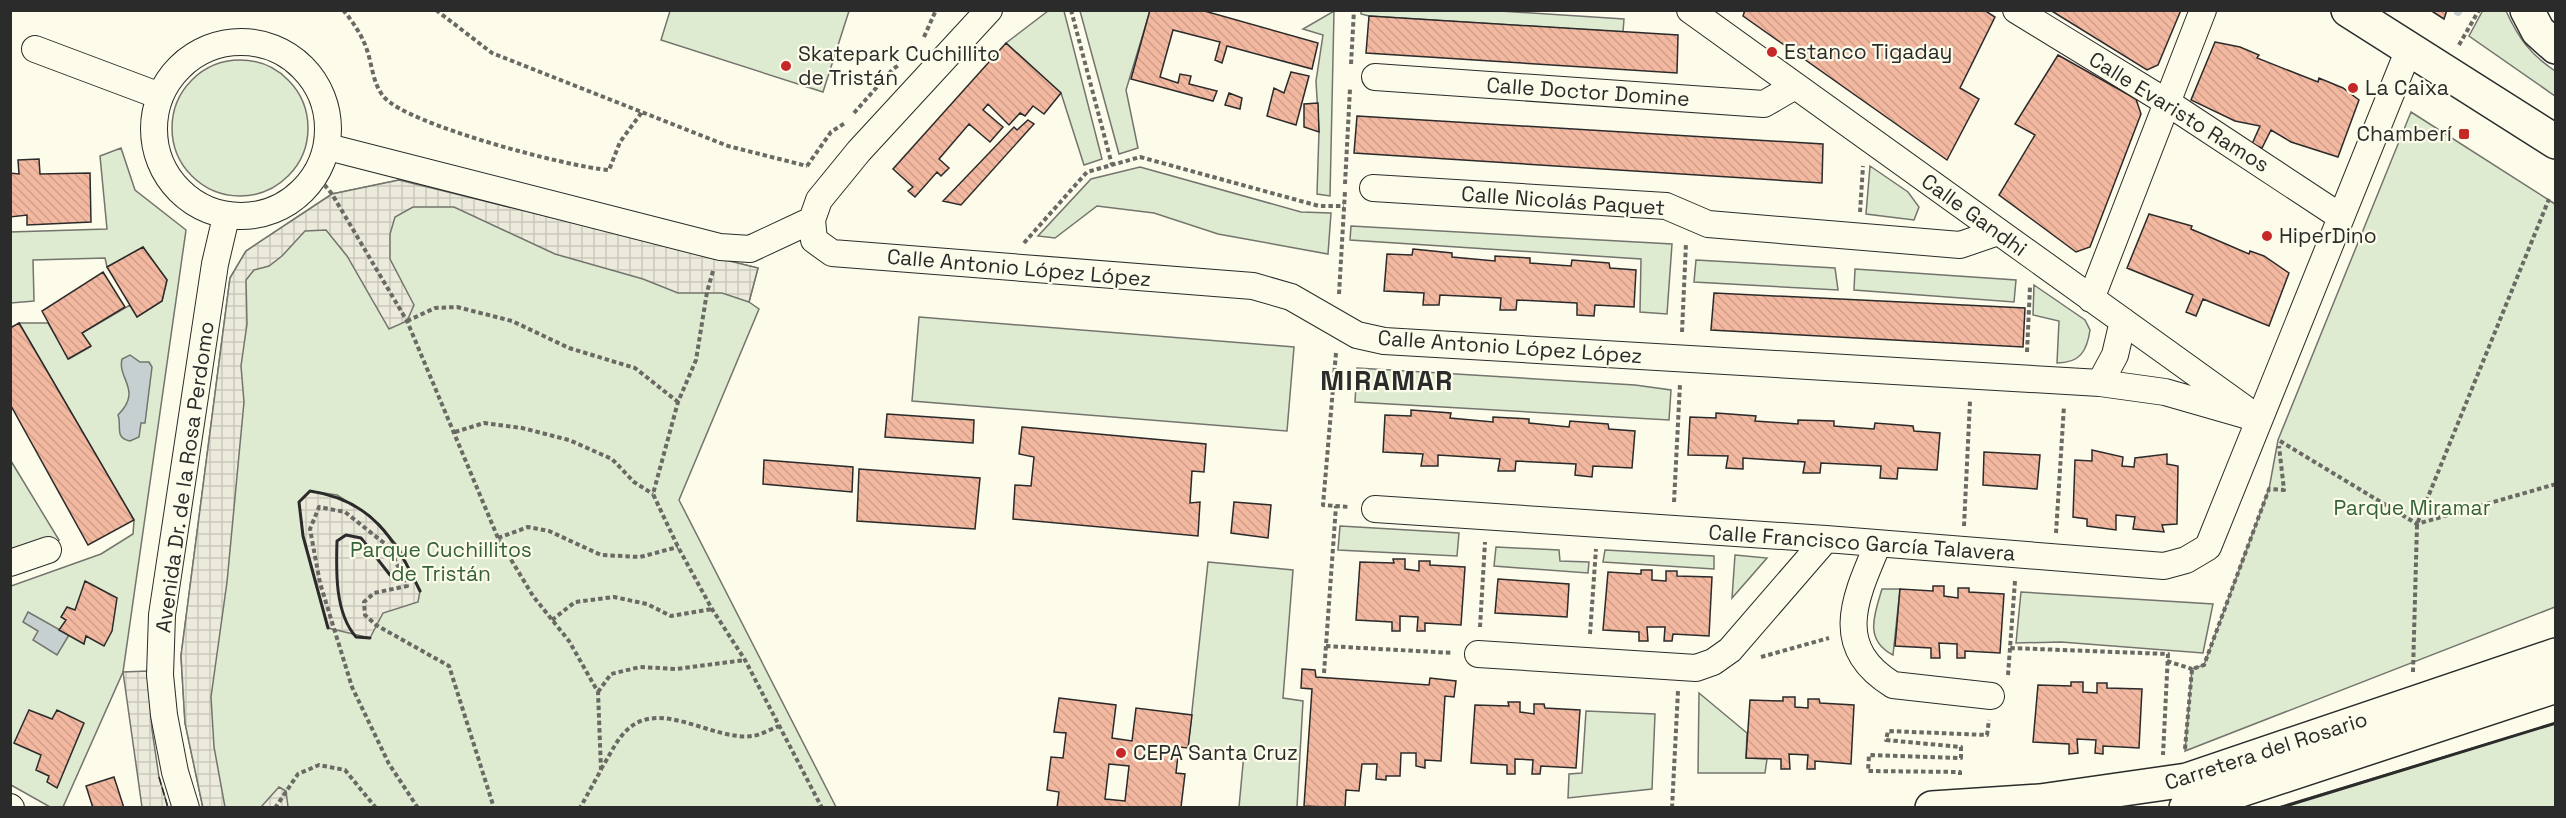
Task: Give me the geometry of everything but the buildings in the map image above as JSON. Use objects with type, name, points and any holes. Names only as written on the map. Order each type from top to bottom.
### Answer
[{"type":"main road","points":[[2348,10],[2556,142]]},
{"type":"main road","points":[[2527,10],[2538,31],[2556,47]]},
{"type":"main road","name":"Carretera del Rosario","points":[[2178,791],[2416,703],[2556,655]]},
{"type":"main road","name":"Carretera del Rosario","points":[[1947,807],[2076,802],[2178,791],[2556,686]]},
{"type":"street","points":[[328,147],[720,248],[750,249],[812,220],[819,200],[859,151],[989,10]]},
{"type":"street","name":"Calle Evaristo Ramos","points":[[2016,10],[2168,103],[2341,217]]},
{"type":"street","points":[[2091,299],[2203,10]]},
{"type":"street","name":"Calle Gandhi","points":[[1703,14],[1795,86],[2259,419]]},
{"type":"street","points":[[255,39],[295,59],[324,99],[328,147],[308,188],[269,213],[226,217],[189,202],[165,175],[152,133],[160,96],[178,64],[216,42],[255,39]]},
{"type":"street","points":[[35,49],[160,96]]},
{"type":"street","name":"Calle Francisco García Talavera","points":[[1375,509],[1826,539],[2164,566],[2186,560],[2208,547],[2409,49]]},
{"type":"street","name":"Calle Doctor Domine","points":[[1363,76],[1764,104],[1795,86]]},
{"type":"street","name":"Calle Nicolás Paquet","points":[[1373,188],[1666,206],[1708,224],[1960,245],[1998,232]]},
{"type":"street","name":"Avenida Dr. de la Rosa Perdomo","points":[[186,807],[175,772],[165,716],[160,675],[162,615],[215,264],[226,217]]},
{"type":"street","name":"Calle Antonio López López","points":[[812,220],[814,240],[832,253],[1253,286],[1291,297],[1357,335],[1384,341],[2100,383],[2165,392],[2259,419]]},
{"type":"street","points":[[2100,383],[2115,355],[2123,321]]},
{"type":"street","points":[[2165,392],[2180,362]]},
{"type":"street","points":[[1478,654],[1696,668],[1713,662],[1730,650],[1826,539]]},
{"type":"street","points":[[1878,544],[1856,595],[1853,631],[1857,648],[1881,678],[1893,686],[1991,696]]},
{"type":"street","points":[[10,563],[48,550]]},
{"type":"path","points":[[344,10],[366,46],[376,84],[384,98],[408,114],[431,125],[528,154],[609,170],[620,142],[642,112]]},
{"type":"path","points":[[436,10],[492,54],[728,146],[807,166]]},
{"type":"path","points":[[1071,10],[1112,165]]},
{"type":"path","points":[[1354,10],[1363,76]]},
{"type":"path","points":[[2444,72],[2479,10]]},
{"type":"path","points":[[1350,85],[1338,324],[1323,505],[1375,509]]},
{"type":"path","points":[[1858,237],[1865,136]]},
{"type":"path","points":[[1011,267],[1020,248],[1087,172],[1140,157],[1319,206],[1344,206]]},
{"type":"path","points":[[315,173],[332,194],[407,321],[498,538],[533,596],[569,641],[598,692],[601,770]]},
{"type":"path","points":[[2416,703],[2411,663],[2417,524],[2549,199]]},
{"type":"path","points":[[653,494],[678,402],[696,360],[707,292],[720,248]]},
{"type":"path","points":[[2026,379],[2031,256]]},
{"type":"path","points":[[407,321],[435,308],[457,307],[512,321],[569,348],[635,368],[678,402]]},
{"type":"path","points":[[1963,550],[1971,376]]},
{"type":"path","points":[[2055,558],[2066,382]]},
{"type":"path","points":[[455,432],[484,423],[522,428],[568,440],[612,459],[634,482],[653,494],[678,547],[712,609],[745,660],[822,807]]},
{"type":"path","points":[[2167,661],[2193,669],[2204,665],[2269,489],[2284,490],[2278,440],[2417,524],[2556,484]]},
{"type":"path","points":[[1324,673],[1336,506]]},
{"type":"path","points":[[417,807],[389,764],[352,687],[320,583],[310,529],[319,507],[345,512],[389,547],[407,586],[374,593],[364,602],[365,615],[376,626],[450,666],[495,807]]},
{"type":"path","points":[[1326,646],[1478,654],[1487,517]]},
{"type":"path","points":[[1588,662],[1598,524]]},
{"type":"path","points":[[498,538],[528,527],[549,531],[601,555],[640,557],[678,547]]},
{"type":"path","points":[[2017,554],[2010,648],[2168,654],[2178,791]]},
{"type":"path","points":[[552,620],[576,602],[614,597],[647,604],[671,616],[712,609]]},
{"type":"path","points":[[1730,650],[1749,660],[1853,631]]},
{"type":"path","points":[[598,692],[611,674],[640,667],[676,669],[745,660]]},
{"type":"path","points":[[1672,807],[1680,668]]},
{"type":"path","points":[[2178,791],[2185,751],[2193,669]]},
{"type":"path","points":[[1947,807],[1960,772],[1868,771],[1869,755],[1961,758],[1961,747],[1886,741],[1888,731],[1988,735],[1991,696]]},
{"type":"path","points":[[580,807],[627,729],[653,718],[687,721],[708,731],[752,736],[779,726]]},
{"type":"path","points":[[275,807],[298,774],[319,765],[345,770],[376,807]]},
{"type":"green space","name":"Skatepark Cuchillito de Tristán","points":[[670,10],[849,11],[823,92],[661,40]]},
{"type":"green space","points":[[1361,10],[1485,10],[1624,19],[1623,32],[1369,16],[1361,14]]},
{"type":"green space","points":[[2483,10],[2506,11],[2526,45],[2555,71],[2555,96],[2469,36]]},
{"type":"green space","points":[[1048,11],[1064,11],[1102,159],[1084,165],[1061,93],[1006,43]]},
{"type":"green space","points":[[1080,11],[1150,11],[1126,90],[1138,148],[1119,154]]},
{"type":"green space","points":[[1334,11],[1330,196],[1317,194],[1319,132],[1316,81],[1323,35],[1303,29]]},
{"type":"green space","points":[[240,60],[266,65],[278,71],[288,80],[297,90],[303,102],[308,128],[303,154],[297,166],[288,176],[278,185],[266,191],[240,196],[214,191],[202,185],[192,176],[183,166],[177,154],[172,128],[177,102],[183,90],[192,80],[202,71],[214,65]]},
{"type":"green space","name":"Parque Miramar","points":[[2411,112],[2555,204],[2555,607],[2185,751],[2192,669],[2204,665],[2269,489],[2278,440]]},
{"type":"green space","points":[[121,148],[135,190],[186,230],[123,672],[63,807],[50,807],[11,785],[11,586],[101,554],[133,534],[134,520],[19,323],[48,323],[69,359],[90,347],[82,333],[130,305],[137,317],[162,301],[167,280],[143,247],[107,267],[105,258],[33,260],[34,301],[11,303],[10,232],[107,229],[100,156]]},
{"type":"green space","points":[[1870,166],[1908,192],[1919,207],[1914,220],[1866,214]]},
{"type":"green space","points":[[1140,167],[1301,212],[1331,213],[1328,254],[1218,234],[1154,213],[1097,206],[1055,238],[1038,236],[1091,179]]},
{"type":"green space","name":"Parque Cuchillitos de Tristán","points":[[399,180],[758,268],[749,302],[759,309],[679,500],[836,807],[203,808],[185,723],[181,656],[230,278],[246,251],[332,194]]},
{"type":"green space","points":[[1351,226],[1672,244],[1667,314],[1640,312],[1641,259],[1350,240]]},
{"type":"green space","points":[[1696,260],[1835,268],[1838,290],[1694,282]]},
{"type":"green space","points":[[1855,269],[2016,280],[2014,302],[1854,290]]},
{"type":"green space","points":[[2034,285],[2085,320],[2090,330],[2089,337],[2084,350],[2077,358],[2057,363],[2059,321],[2033,315]]},
{"type":"green space","points":[[919,317],[1294,347],[1287,431],[912,401]]},
{"type":"green space","points":[[1357,368],[1635,385],[1671,390],[1669,420],[1355,402]]},
{"type":"green space","points":[[11,461],[59,540],[11,553]]},
{"type":"green space","points":[[1340,526],[1459,533],[1457,556],[1338,550]]},
{"type":"green space","points":[[1496,547],[1559,550],[1560,561],[1589,562],[1588,573],[1494,566]]},
{"type":"green space","points":[[1605,550],[1714,556],[1714,569],[1603,562]]},
{"type":"green space","points":[[1735,555],[1767,558],[1732,598]]},
{"type":"green space","points":[[1208,562],[1293,570],[1283,698],[1303,701],[1297,807],[1239,807],[1244,753],[1188,748]]},
{"type":"green space","points":[[1882,589],[1900,589],[1893,655],[1878,642],[1875,634],[1874,617]]},
{"type":"green space","points":[[2021,592],[2213,604],[2203,653],[2061,642],[2016,643]]},
{"type":"green space","points":[[1699,693],[1747,733],[1746,758],[1767,759],[1765,773],[1698,773]]},
{"type":"green space","points":[[1586,711],[1655,714],[1652,789],[1568,798],[1569,774],[1582,773]]},
{"type":"green space","points":[[2555,723],[2555,807],[2279,807]]},
{"type":"shaded area","points":[[399,180],[758,268],[749,302],[722,293],[678,293],[643,279],[555,254],[454,207],[413,207],[395,217],[390,234],[390,259],[414,305],[407,321],[389,329],[347,256],[326,230],[305,231],[282,256],[269,266],[254,270],[246,280],[247,324],[241,366],[244,402],[227,582],[211,697],[214,747],[225,807],[203,808],[185,723],[181,656],[230,278],[246,251],[332,194]]},
{"type":"shaded area","points":[[130,355],[140,362],[149,362],[152,367],[145,423],[141,423],[139,437],[130,441],[120,434],[118,415],[125,406],[129,392],[121,366],[122,359]]},
{"type":"shaded area","points":[[310,491],[337,495],[369,515],[399,547],[420,591],[418,602],[383,613],[370,638],[328,628],[303,536],[299,502]]},
{"type":"shaded area","points":[[28,612],[69,635],[57,655],[33,640],[38,631],[23,622]]},
{"type":"shaded area","points":[[148,671],[152,730],[159,777],[168,807],[142,807],[123,672]]},
{"type":"shaded area","points":[[279,787],[286,791],[288,807],[261,807]]},
{"type":"fence","points":[[159,777],[168,808]]},
{"type":"wall","points":[[328,628],[303,536],[299,502],[310,491],[350,503],[379,525],[401,555],[420,591]]},
{"type":"wall","points":[[370,638],[356,637],[344,616],[338,592],[337,541],[346,535],[361,538],[390,575]]},
{"type":"wall","points":[[2279,808],[2556,723]]},
{"type":"place","name":"Estanco Tigaday","points":[[1772,52]]},
{"type":"place","name":"Skatepark Cuchillito de Tristán","points":[[786,66]]},
{"type":"place","name":"La Caixa","points":[[2353,88]]},
{"type":"place","name":"Chamberí","points":[[2464,134]]},
{"type":"place","name":"HiperDino","points":[[2267,236]]},
{"type":"place","name":"CEPA Santa Cruz","points":[[1121,753]]},
{"type":"district","name":"MIRAMAR","points":[[1387,381]]}]
